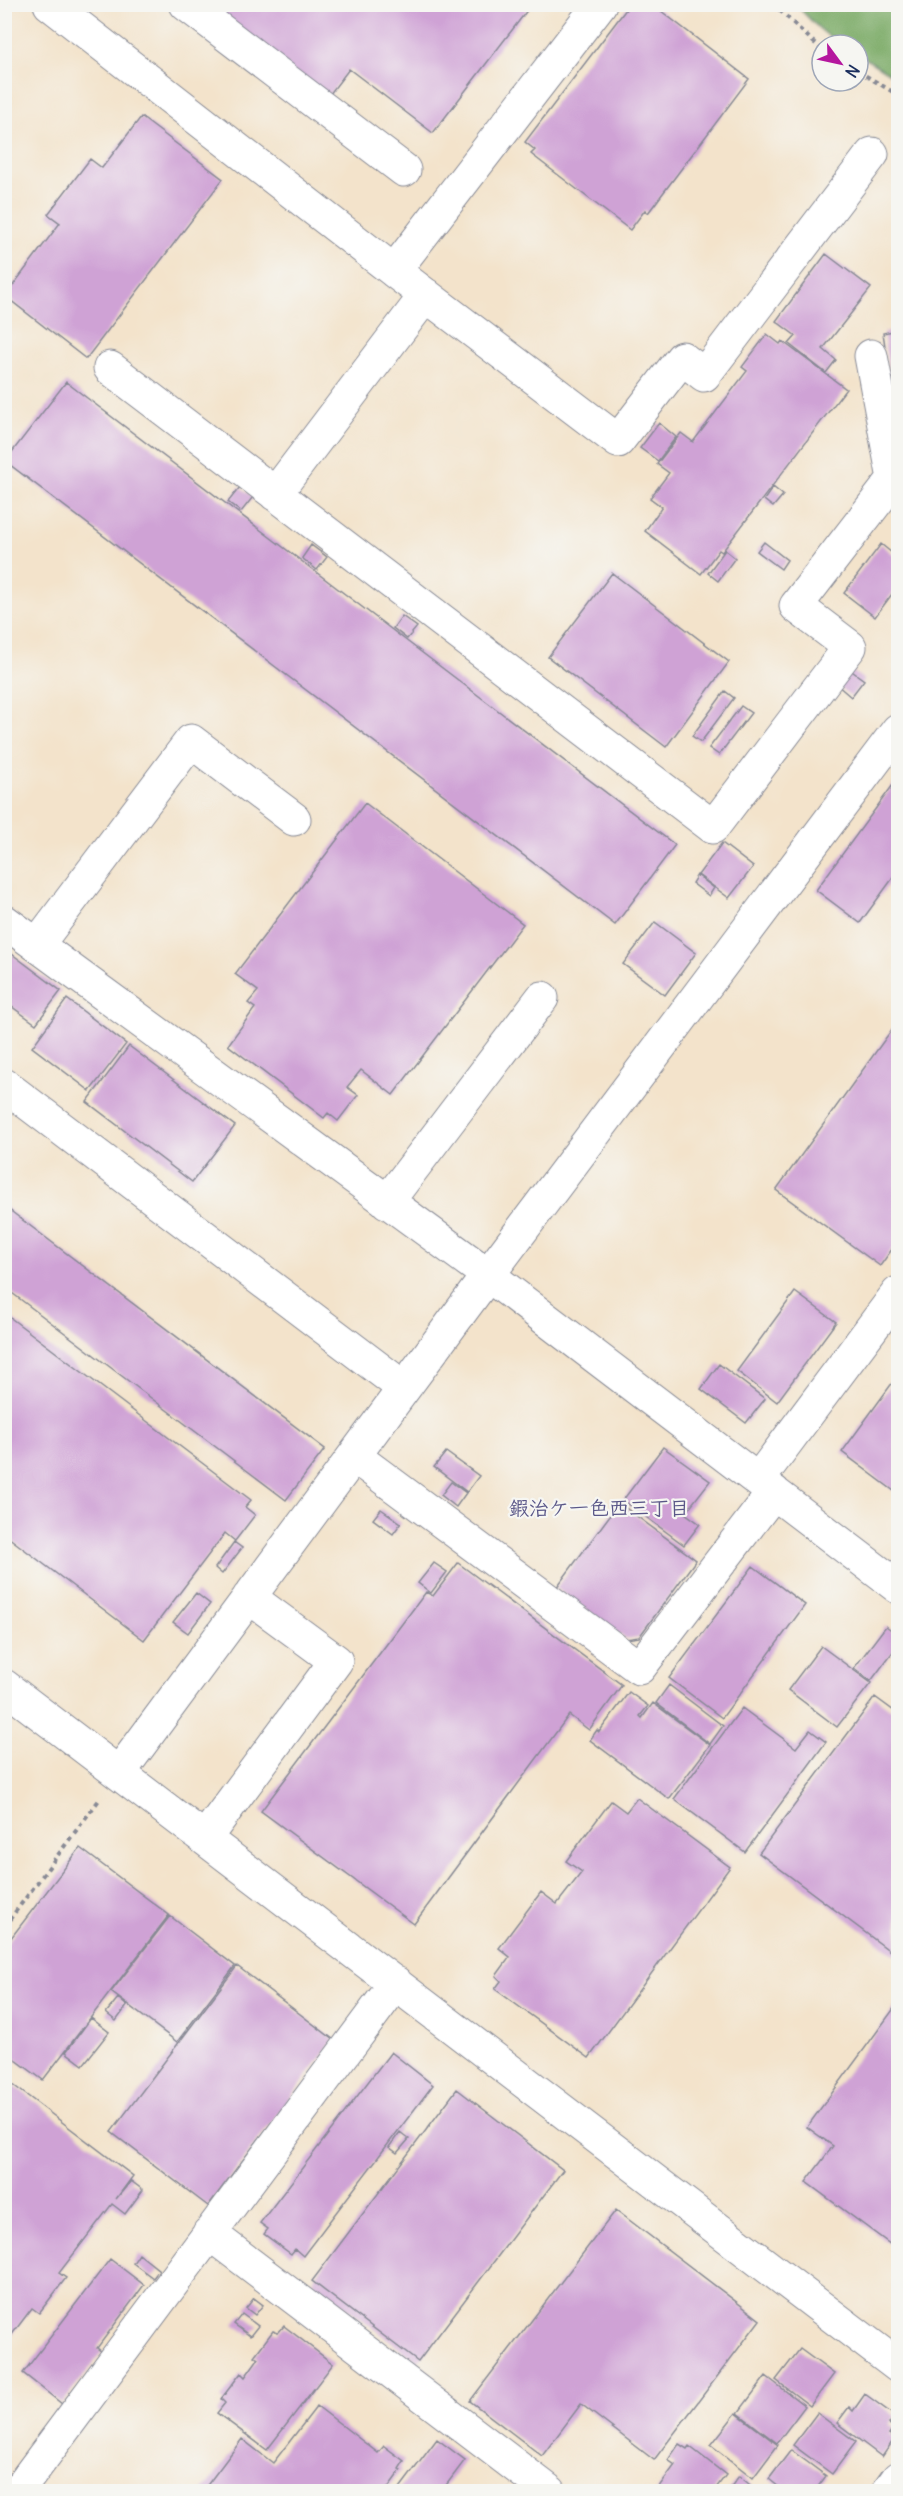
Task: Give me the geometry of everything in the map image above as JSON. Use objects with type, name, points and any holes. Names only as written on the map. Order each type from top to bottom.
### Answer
[{"type":"street","points":[[50,4],[394,271],[618,441],[682,358],[704,375],[872,154]]},
{"type":"street","points":[[186,4],[404,170]]},
{"type":"street","points":[[394,271],[600,4]]},
{"type":"street","points":[[275,494],[426,295]]},
{"type":"street","points":[[110,368],[713,827],[850,647],[796,606],[894,478],[871,356]]},
{"type":"street","points":[[119,1773],[488,1275],[898,730]]},
{"type":"street","points":[[37,945],[191,741],[294,819]]},
{"type":"street","points":[[4,921],[488,1275],[898,1587]]},
{"type":"street","points":[[387,1202],[542,998]]},
{"type":"street","points":[[4,1085],[404,1388]]},
{"type":"street","points":[[354,1456],[639,1668],[898,1293]]},
{"type":"street","points":[[205,1838],[336,1661],[249,1597]]},
{"type":"street","points":[[4,1686],[898,2366]]},
{"type":"street","points":[[19,2485],[396,1983]]},
{"type":"street","points":[[209,2233],[550,2492]]},
{"type":"street","points":[[888,2492],[898,2478]]},
{"type":"path","points":[[773,4],[810,39]]},
{"type":"path","points":[[870,78],[898,95]]},
{"type":"path","points":[[4,1927],[119,1773]]},
{"type":"green space","points":[[796,5],[898,5],[898,79],[870,62],[870,33],[825,33]]},
{"type":"building","points":[[194,4],[532,4],[433,133],[349,69],[323,103]]},
{"type":"building","points":[[630,4],[652,4],[749,79],[648,213],[645,210],[630,230],[531,154],[535,150],[525,142]]},
{"type":"building","points":[[141,117],[223,179],[86,359],[5,296],[60,223],[48,214],[90,159],[102,168]]},
{"type":"building","points":[[826,254],[871,288],[823,349],[836,360],[826,373],[789,344],[796,336],[776,321]]},
{"type":"building","points":[[898,330],[898,424],[897,424],[883,333]]},
{"type":"building","points":[[767,334],[780,344],[782,341],[846,389],[722,552],[719,550],[701,574],[645,531],[662,507],[650,498],[669,473],[657,464],[681,433],[693,442],[747,371],[742,367]]},
{"type":"building","points":[[66,382],[675,845],[615,925],[5,461]]},
{"type":"building","points":[[659,423],[676,437],[658,461],[640,448]]},
{"type":"building","points":[[240,487],[253,497],[241,512],[228,502]]},
{"type":"building","points":[[773,487],[783,495],[773,507],[764,500]]},
{"type":"building","points":[[764,542],[787,560],[781,569],[757,551]]},
{"type":"building","points":[[881,544],[898,558],[898,586],[875,617],[844,593]]},
{"type":"building","points":[[311,545],[327,557],[317,570],[302,558]]},
{"type":"building","points":[[725,550],[735,558],[718,581],[708,573]]},
{"type":"building","points":[[612,573],[729,662],[666,747],[548,657]]},
{"type":"building","points":[[402,616],[417,627],[407,639],[393,628]]},
{"type":"building","points":[[849,669],[864,680],[851,697],[837,685]]},
{"type":"building","points":[[725,691],[734,698],[701,742],[692,736]]},
{"type":"building","points":[[741,706],[751,713],[719,755],[709,748]]},
{"type":"building","points":[[898,778],[898,871],[860,923],[816,890]]},
{"type":"building","points":[[365,803],[523,924],[393,1095],[361,1070],[347,1087],[358,1095],[338,1121],[328,1113],[324,1118],[228,1045],[255,1008],[248,1003],[258,991],[235,974]]},
{"type":"building","points":[[722,843],[753,867],[729,898],[698,875]]},
{"type":"building","points":[[697,875],[714,888],[709,896],[692,883]]},
{"type":"building","points":[[655,922],[696,953],[665,995],[623,964]]},
{"type":"building","points":[[4,948],[61,991],[36,1024],[4,1001]]},
{"type":"building","points":[[67,999],[126,1044],[90,1091],[32,1047]]},
{"type":"building","points":[[898,1021],[898,1241],[880,1266],[776,1190]]},
{"type":"building","points":[[129,1046],[235,1126],[192,1182],[87,1102]]},
{"type":"building","points":[[4,1206],[325,1449],[286,1500],[4,1287]]},
{"type":"building","points":[[795,1292],[836,1322],[777,1402],[737,1371]]},
{"type":"building","points":[[4,1313],[251,1500],[245,1507],[255,1515],[235,1541],[225,1533],[144,1640],[4,1534]]},
{"type":"building","points":[[719,1364],[765,1399],[746,1423],[701,1389]]},
{"type":"building","points":[[898,1375],[898,1494],[842,1452]]},
{"type":"building","points":[[663,1447],[710,1481],[685,1513],[700,1524],[684,1545],[623,1500]]},
{"type":"building","points":[[446,1452],[479,1476],[467,1492],[434,1467]]},
{"type":"building","points":[[451,1482],[466,1493],[456,1507],[441,1495]]},
{"type":"building","points":[[619,1503],[696,1560],[639,1637],[626,1639],[556,1588]]},
{"type":"building","points":[[381,1509],[401,1523],[393,1534],[373,1519]]},
{"type":"building","points":[[234,1542],[242,1548],[222,1574],[215,1568]]},
{"type":"building","points":[[434,1563],[447,1572],[431,1593],[418,1583]]},
{"type":"building","points":[[458,1563],[622,1685],[589,1730],[569,1715],[414,1924],[261,1811],[426,1592],[433,1596]]},
{"type":"building","points":[[753,1566],[805,1605],[722,1718],[669,1678]]},
{"type":"building","points":[[196,1593],[210,1604],[188,1633],[173,1622]]},
{"type":"building","points":[[886,1626],[898,1635],[898,1645],[871,1681],[854,1668]]},
{"type":"building","points":[[821,1646],[871,1683],[837,1727],[788,1690]]},
{"type":"building","points":[[669,1685],[723,1726],[710,1744],[656,1703]]},
{"type":"building","points":[[629,1692],[648,1706],[640,1716],[642,1718],[653,1703],[710,1745],[669,1799],[590,1740],[597,1730],[599,1732]]},
{"type":"building","points":[[875,1697],[898,1714],[898,1957],[759,1853]]},
{"type":"building","points":[[742,1708],[796,1748],[810,1730],[826,1742],[745,1852],[674,1799]]},
{"type":"building","points":[[637,1798],[730,1867],[589,2058],[495,1989],[501,1981],[496,1976],[510,1957],[499,1948],[541,1892],[557,1904],[582,1872],[566,1861],[611,1801],[626,1812]]},
{"type":"building","points":[[80,1848],[169,1915],[43,2080],[4,2051],[4,1947]]},
{"type":"building","points":[[170,1916],[235,1966],[177,2042],[111,1992]]},
{"type":"building","points":[[237,1966],[334,2040],[208,2206],[111,2132]]},
{"type":"building","points":[[118,1998],[127,2006],[116,2021],[106,2013]]},
{"type":"building","points":[[898,2003],[898,2250],[806,2182],[833,2146],[807,2127]]},
{"type":"building","points":[[91,2018],[109,2032],[83,2065],[66,2052]]},
{"type":"building","points":[[391,2052],[433,2085],[303,2256],[295,2249],[291,2254],[264,2234],[268,2229],[260,2223]]},
{"type":"building","points":[[4,2078],[133,2176],[116,2199],[131,2181],[143,2190],[125,2214],[112,2204],[59,2273],[66,2278],[39,2313],[32,2308],[4,2345]]},
{"type":"building","points":[[457,2089],[563,2170],[418,2362],[312,2281]]},
{"type":"building","points":[[400,2132],[409,2139],[397,2153],[389,2147]]},
{"type":"building","points":[[616,2210],[760,2320],[654,2460],[581,2404],[542,2456],[470,2401]]},
{"type":"building","points":[[139,2254],[159,2270],[153,2278],[133,2263]]},
{"type":"building","points":[[110,2259],[144,2285],[97,2348],[102,2352],[62,2404],[23,2373]]},
{"type":"building","points":[[254,2298],[263,2305],[255,2315],[246,2308]]},
{"type":"building","points":[[242,2314],[258,2326],[250,2336],[234,2324]]},
{"type":"building","points":[[284,2326],[333,2364],[267,2450],[217,2413],[225,2403],[221,2399],[241,2373],[245,2377],[258,2359],[254,2356],[273,2331],[278,2333]]},
{"type":"building","points":[[800,2349],[834,2374],[810,2406],[776,2380]]},
{"type":"building","points":[[766,2376],[805,2406],[777,2443],[738,2413]]},
{"type":"building","points":[[865,2394],[895,2416],[889,2424],[894,2427],[889,2434],[895,2438],[882,2457],[837,2423],[849,2407],[853,2411]]},
{"type":"building","points":[[317,2406],[378,2453],[384,2446],[404,2461],[399,2469],[401,2470],[385,2492],[202,2492],[242,2439],[273,2463]]},
{"type":"building","points":[[736,2413],[778,2445],[753,2478],[711,2445]]},
{"type":"building","points":[[817,2413],[856,2442],[832,2474],[793,2445]]},
{"type":"building","points":[[437,2439],[465,2460],[441,2492],[397,2492]]},
{"type":"building","points":[[679,2444],[687,2449],[689,2446],[726,2475],[713,2492],[655,2492],[675,2465],[668,2460]]},
{"type":"building","points":[[791,2450],[826,2476],[814,2492],[785,2492],[769,2479]]},
{"type":"building","points":[[739,2476],[759,2492],[727,2492]]},
{"type":"district","name":"鍜治ケ一色西三丁目","points":[[599,1508]]}]
